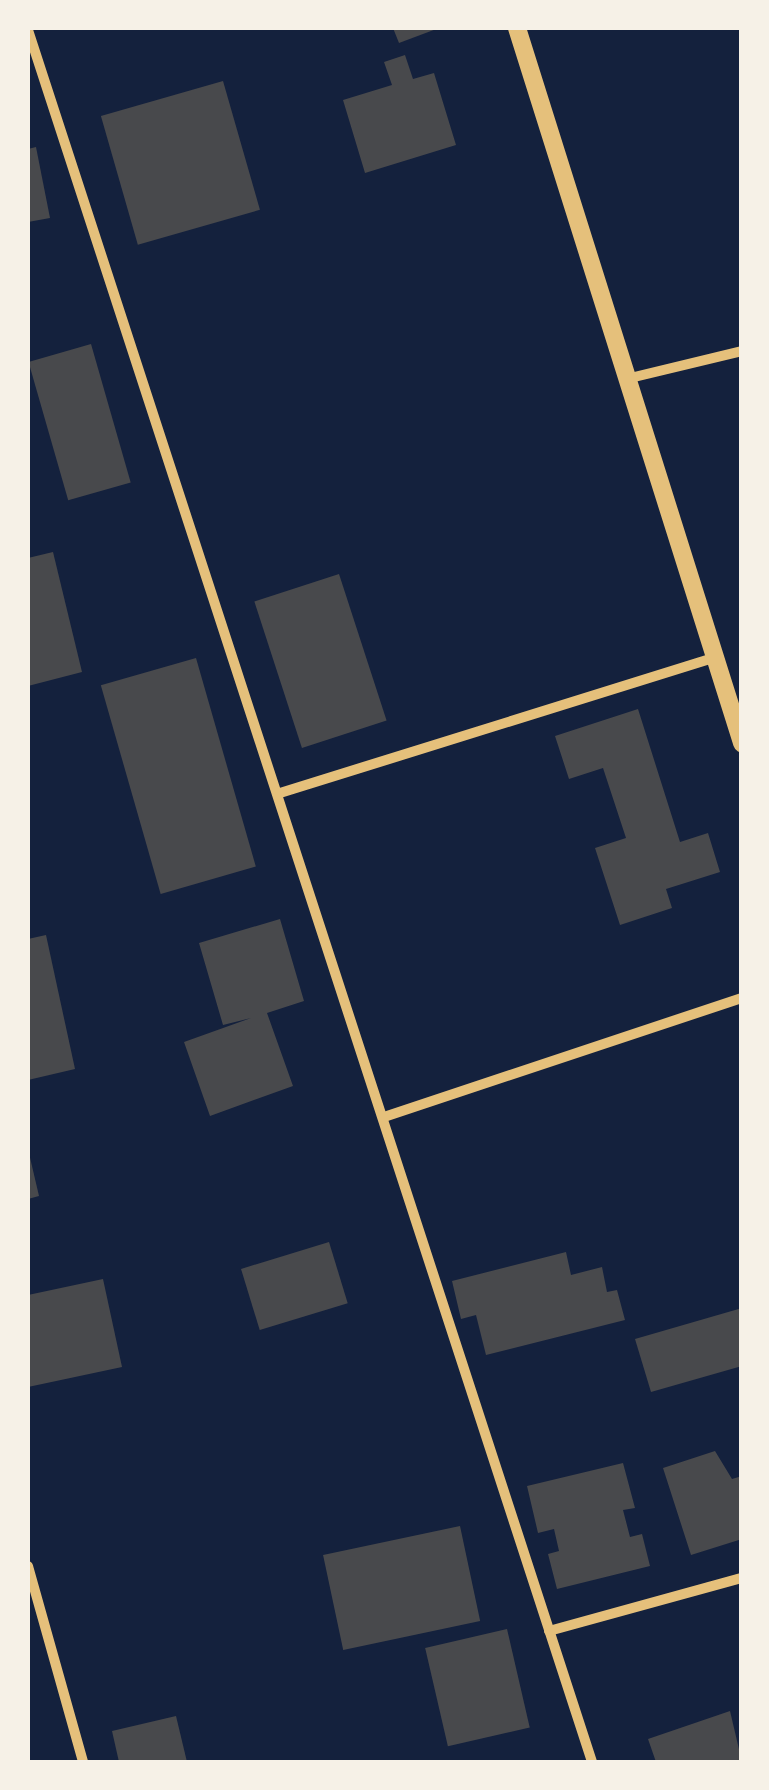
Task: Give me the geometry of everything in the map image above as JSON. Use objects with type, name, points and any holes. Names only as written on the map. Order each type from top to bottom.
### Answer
[{"type":"street","points":[[517,28],[742,743]]},
{"type":"street","points":[[28,30],[280,793],[592,1762]]},
{"type":"street","points":[[625,380],[742,352]]},
{"type":"street","points":[[280,793],[716,657]]},
{"type":"street","points":[[384,1117],[742,998]]},
{"type":"street","points":[[28,1566],[83,1762]]},
{"type":"street","points":[[549,1631],[742,1578]]},
{"type":"building","points":[[393,28],[439,28],[399,43]]},
{"type":"building","points":[[405,55],[413,79],[434,73],[456,145],[365,173],[343,100],[392,85],[384,62]]},
{"type":"building","points":[[223,81],[260,210],[138,245],[101,116]]},
{"type":"building","points":[[36,147],[50,218],[28,222],[28,149]]},
{"type":"building","points":[[91,344],[131,482],[68,500],[29,362]]},
{"type":"building","points":[[53,552],[82,672],[28,686],[28,558]]},
{"type":"building","points":[[339,574],[387,720],[302,748],[254,602]]},
{"type":"building","points":[[196,658],[256,867],[161,894],[101,685]]},
{"type":"building","points":[[638,709],[680,842],[708,833],[720,872],[666,889],[672,908],[620,925],[595,848],[626,838],[603,768],[569,779],[555,736]]},
{"type":"building","points":[[280,919],[304,1001],[267,1013],[293,1086],[210,1116],[184,1042],[251,1018],[223,1025],[199,943]]},
{"type":"building","points":[[46,935],[75,1069],[28,1080],[28,939]]},
{"type":"building","points":[[28,1149],[39,1196],[28,1199]]},
{"type":"building","points":[[329,1242],[348,1303],[260,1330],[241,1269]]},
{"type":"building","points":[[566,1252],[571,1275],[602,1267],[607,1292],[617,1290],[625,1320],[486,1355],[476,1315],[461,1319],[452,1281]]},
{"type":"building","points":[[103,1279],[122,1367],[28,1387],[28,1295]]},
{"type":"building","points":[[742,1308],[742,1366],[651,1392],[635,1339]]},
{"type":"building","points":[[715,1451],[732,1479],[742,1476],[742,1539],[691,1555],[663,1468]]},
{"type":"building","points":[[623,1463],[635,1508],[623,1510],[630,1537],[642,1534],[650,1566],[557,1589],[548,1554],[559,1551],[554,1529],[538,1533],[527,1486]]},
{"type":"building","points":[[460,1526],[480,1621],[343,1650],[323,1555]]},
{"type":"building","points":[[507,1629],[530,1727],[448,1746],[425,1648]]},
{"type":"building","points":[[730,1711],[742,1762],[656,1762],[648,1739]]},
{"type":"building","points":[[176,1716],[187,1762],[119,1762],[112,1731]]}]
